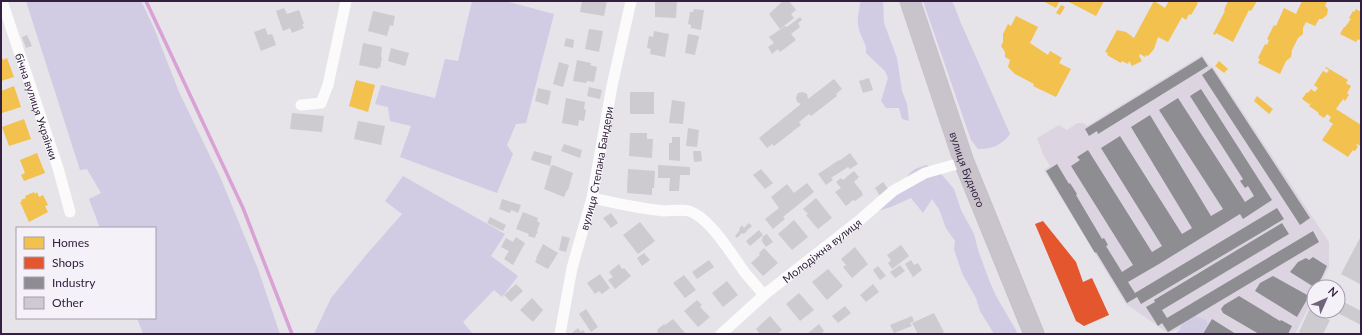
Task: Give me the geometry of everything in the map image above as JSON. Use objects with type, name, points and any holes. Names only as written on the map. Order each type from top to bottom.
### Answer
[{"type":"highway","name":"вулиця Будного","points":[[910,1],[964,162],[1034,334]]},
{"type":"street","name":"бічна вулиця Українки","points":[[2,1],[58,168],[70,212]]},
{"type":"street","points":[[301,105],[321,103],[328,85],[346,1]]},
{"type":"street","name":"вулиця Степана Бандери","points":[[560,334],[572,268],[592,198],[612,86],[631,1]]},
{"type":"street","name":"Молодіжна вулиця","points":[[721,334],[764,295],[861,219],[893,191],[925,173],[964,162]]},
{"type":"street","points":[[592,198],[664,211],[689,210],[700,217],[712,228],[730,250],[746,274],[764,295]]},
{"type":"shaded area","points":[[26,1],[141,1],[154,28],[179,92],[221,179],[258,269],[280,334],[143,334],[137,319],[156,319],[156,227],[100,227],[89,199],[101,193],[87,169],[80,170]]},
{"type":"shaded area","points":[[472,1],[505,1],[554,14],[526,123],[516,124],[507,145],[513,154],[497,193],[400,157],[411,126],[390,121],[388,107],[375,104],[381,85],[435,98],[445,59],[458,61]]},
{"type":"shaded area","points":[[860,1],[883,1],[884,23],[897,58],[902,91],[907,104],[909,121],[902,119],[899,108],[886,108],[881,101],[888,78],[885,71],[866,53],[866,46],[858,25]]},
{"type":"shaded area","points":[[923,1],[951,1],[954,5],[1010,134],[1000,144],[988,148],[978,149],[971,140]]},
{"type":"shaded area","points":[[1202,55],[1210,66],[1213,67],[1329,242],[1329,267],[1323,279],[1306,279],[1306,313],[1295,334],[1200,334],[1186,326],[1168,333],[1126,304],[1044,170],[1050,166],[1043,154],[1037,138],[1059,125],[1067,130],[1077,123],[1083,123],[1087,126]]},
{"type":"shaded area","points":[[926,165],[937,169],[954,189],[961,210],[974,234],[989,280],[996,296],[1017,332],[1016,334],[994,334],[980,311],[976,298],[962,273],[954,249],[955,241],[946,228],[939,209],[932,199],[923,213],[911,198],[891,207],[877,211],[903,185],[909,174],[915,169]]},
{"type":"shaded area","points":[[403,176],[505,234],[491,256],[518,276],[502,297],[494,290],[463,322],[473,334],[314,334],[331,298],[402,214],[385,201]]},
{"type":"shaded area","points":[[1183,312],[1206,320],[1211,334],[1175,334],[1181,328]]},
{"type":"building: Homes","points":[[1043,1],[1056,1],[1059,2],[1056,8]]},
{"type":"building: Homes","points":[[1067,1],[1104,1],[1096,16]]},
{"type":"building: Homes","points":[[1154,1],[1165,8],[1169,1],[1195,1],[1198,3],[1191,15],[1189,14],[1186,20],[1182,17],[1168,42],[1158,37],[1154,49],[1148,56],[1146,55],[1145,57],[1140,54],[1139,56],[1142,61],[1132,66],[1129,61],[1128,64],[1122,61],[1121,63],[1107,55],[1108,53],[1105,52],[1117,30],[1126,32],[1134,38]]},
{"type":"building: Homes","points":[[1228,1],[1257,1],[1251,11],[1249,10],[1233,42],[1216,33],[1215,35],[1213,34],[1225,11],[1224,10]]},
{"type":"building: Homes","points":[[1302,1],[1327,1],[1325,6],[1328,9],[1327,15],[1322,19],[1319,19],[1315,26],[1306,22],[1303,28],[1303,34],[1298,38],[1292,50],[1291,57],[1286,61],[1280,74],[1258,63],[1260,59],[1258,58],[1265,44],[1267,45],[1269,40],[1267,39],[1274,25],[1276,26],[1284,8],[1296,14]]},
{"type":"building: Homes","points":[[1061,5],[1065,7],[1060,15],[1056,13]]},
{"type":"building: Homes","points":[[1356,9],[1361,12],[1361,41],[1358,39],[1356,42],[1340,34],[1351,19],[1349,18],[1353,11],[1354,12]]},
{"type":"building: Homes","points":[[1016,16],[1038,27],[1030,43],[1048,55],[1050,51],[1062,58],[1059,63],[1071,69],[1056,97],[1033,86],[1034,84],[1015,74],[1008,67],[1010,60],[1005,57],[1005,52],[1001,46],[1003,42],[1003,34],[1008,24],[1011,26]]},
{"type":"building: Homes","points":[[1,56],[3,60],[7,58],[14,77],[1,81]]},
{"type":"building: Homes","points":[[1219,61],[1228,69],[1224,73],[1215,66]]},
{"type":"building: Homes","points":[[1326,67],[1348,80],[1346,83],[1351,86],[1347,93],[1349,95],[1345,101],[1343,99],[1336,109],[1361,125],[1361,146],[1357,144],[1356,145],[1358,146],[1355,151],[1353,150],[1348,157],[1322,140],[1333,124],[1329,121],[1331,117],[1327,114],[1324,118],[1309,106],[1311,103],[1309,104],[1302,99],[1311,89],[1315,92],[1318,88],[1314,85],[1323,71],[1327,73],[1329,70],[1325,68]]},
{"type":"building: Homes","points":[[356,80],[375,85],[368,112],[349,106]]},
{"type":"building: Homes","points":[[14,86],[21,107],[2,113],[1,91]]},
{"type":"building: Homes","points":[[1257,96],[1273,109],[1269,114],[1254,101]]},
{"type":"building: Homes","points":[[24,119],[31,139],[9,146],[2,127]]},
{"type":"building: Homes","points":[[37,153],[45,173],[24,181],[21,175],[25,173],[20,160]]},
{"type":"building: Homes","points":[[34,192],[35,194],[37,192],[39,197],[43,195],[48,205],[45,206],[48,212],[29,222],[20,202],[26,198],[25,196]]},
{"type":"building: Shops","points":[[1043,221],[1076,262],[1083,282],[1092,278],[1109,315],[1084,326],[1076,321],[1035,224]]},
{"type":"building: Industry","points":[[1202,57],[1208,66],[1098,134],[1097,131],[1089,136],[1085,129]]},
{"type":"building: Industry","points":[[1212,68],[1310,218],[1300,225],[1202,75]]},
{"type":"building: Industry","points":[[1201,89],[1272,200],[1243,219],[1240,214],[1128,282],[1135,293],[1277,208],[1284,219],[1141,304],[1137,297],[1127,303],[1046,171],[1057,164],[1077,194],[1076,195],[1102,239],[1104,238],[1108,245],[1106,246],[1122,272],[1133,265],[1071,166],[1080,160],[1077,157],[1088,150],[1152,252],[1162,246],[1101,148],[1120,136],[1182,234],[1192,228],[1131,127],[1150,115],[1211,216],[1223,209],[1159,110],[1178,98],[1245,202],[1254,196],[1248,186],[1245,188],[1240,181],[1243,179],[1190,96]]},
{"type":"building: Industry","points":[[1282,223],[1289,234],[1162,310],[1167,318],[1313,231],[1319,242],[1168,332],[1162,323],[1158,326],[1146,307],[1155,302],[1154,300]]},
{"type":"building: Industry","points":[[1313,257],[1327,266],[1321,279],[1306,279],[1306,282],[1290,272],[1298,262],[1306,258],[1309,260]]},
{"type":"building: Industry","points":[[1273,276],[1306,294],[1306,301],[1297,317],[1255,291],[1260,283]]},
{"type":"building: Industry","points":[[1239,296],[1280,321],[1281,320],[1292,326],[1288,334],[1259,334],[1223,313],[1221,309],[1224,305]]},
{"type":"building: Industry","points":[[1212,319],[1236,334],[1203,334]]},
{"type":"building: Other","points":[[582,1],[607,1],[604,16],[580,12]]},
{"type":"building: Other","points":[[655,1],[677,1],[676,18],[655,17]]},
{"type":"building: Other","points":[[783,1],[789,1],[796,10],[791,14],[794,18],[780,29],[769,14]]},
{"type":"building: Other","points":[[284,8],[287,14],[299,10],[304,28],[292,33],[290,28],[283,31],[276,11]]},
{"type":"building: Other","points":[[694,9],[704,10],[701,30],[691,28],[691,25],[688,24],[690,12],[693,12]]},
{"type":"building: Other","points":[[373,11],[395,16],[393,26],[390,25],[387,36],[368,31]]},
{"type":"building: Other","points":[[800,17],[802,20],[798,23],[800,27],[791,34],[796,40],[780,52],[778,49],[772,54],[768,47],[774,43],[769,37],[785,26],[787,27]]},
{"type":"building: Other","points":[[265,28],[268,35],[272,34],[276,45],[261,51],[254,32]]},
{"type":"building: Other","points":[[589,29],[603,31],[599,52],[585,49]]},
{"type":"building: Other","points":[[654,31],[669,34],[665,57],[650,54],[651,49],[647,48],[649,36],[653,37]]},
{"type":"building: Other","points":[[688,34],[699,36],[695,55],[685,53]]},
{"type":"building: Other","points":[[27,35],[32,46],[26,48],[22,37]]},
{"type":"building: Other","points":[[566,38],[574,40],[573,48],[564,46]]},
{"type":"building: Other","points":[[363,43],[382,47],[380,68],[378,67],[378,69],[359,65]]},
{"type":"building: Other","points":[[391,48],[409,53],[405,66],[388,61]]},
{"type":"building: Other","points":[[577,60],[591,63],[590,65],[597,67],[594,82],[587,81],[586,83],[573,81]]},
{"type":"building: Other","points":[[559,62],[569,65],[563,87],[553,84]]},
{"type":"building: Other","points":[[869,78],[873,90],[863,93],[859,81]]},
{"type":"building: Other","points":[[834,79],[842,89],[836,94],[837,96],[811,116],[809,114],[799,122],[801,125],[774,146],[772,144],[767,148],[759,138],[801,104],[797,102],[796,97],[798,93],[803,92],[807,94],[808,99]]},
{"type":"building: Other","points":[[589,87],[602,90],[600,99],[587,96]]},
{"type":"building: Other","points":[[538,88],[551,91],[548,105],[535,101]]},
{"type":"building: Other","points":[[630,92],[654,92],[654,114],[630,114]]},
{"type":"building: Other","points":[[566,98],[585,102],[584,109],[586,110],[584,121],[579,120],[578,126],[562,123]]},
{"type":"building: Other","points":[[672,100],[685,102],[683,124],[669,123]]},
{"type":"building: Other","points":[[292,113],[324,116],[322,132],[290,129]]},
{"type":"building: Other","points":[[358,121],[385,126],[381,145],[354,139]]},
{"type":"building: Other","points":[[688,128],[699,130],[697,147],[686,146]]},
{"type":"building: Other","points":[[630,133],[647,133],[647,139],[653,139],[652,158],[629,156]]},
{"type":"building: Other","points":[[672,137],[680,137],[680,161],[669,160],[669,143],[672,143]]},
{"type":"building: Other","points":[[564,144],[582,150],[580,158],[561,151]]},
{"type":"building: Other","points":[[534,151],[552,156],[550,166],[531,160]]},
{"type":"building: Other","points":[[693,151],[701,151],[702,161],[694,162]]},
{"type":"building: Other","points":[[850,153],[858,164],[850,169],[848,167],[831,178],[833,180],[826,185],[818,174]]},
{"type":"building: Other","points":[[553,165],[573,173],[568,190],[564,197],[544,189],[551,166]]},
{"type":"building: Other","points":[[658,165],[690,167],[690,175],[680,175],[679,191],[669,191],[670,178],[658,178]]},
{"type":"building: Other","points":[[628,169],[655,171],[652,195],[627,193]]},
{"type":"building: Other","points":[[761,169],[773,183],[765,189],[753,175]]},
{"type":"building: Other","points":[[854,171],[859,177],[854,182],[863,195],[855,201],[853,200],[846,206],[835,192],[841,188],[836,182],[841,178],[843,180]]},
{"type":"building: Other","points":[[883,182],[889,190],[880,196],[875,188]]},
{"type":"building: Other","points":[[807,183],[814,192],[783,217],[785,219],[773,229],[765,219],[779,208],[771,197],[787,184],[794,193]]},
{"type":"building: Other","points":[[816,198],[832,218],[818,229],[803,209]]},
{"type":"building: Other","points":[[502,199],[521,205],[518,213],[511,210],[510,213],[499,209]]},
{"type":"building: Other","points":[[523,212],[538,218],[537,221],[540,223],[537,231],[538,233],[536,234],[535,238],[516,229]]},
{"type":"building: Other","points":[[611,213],[618,223],[611,228],[603,218]]},
{"type":"building: Other","points":[[490,217],[506,225],[503,231],[487,223]]},
{"type":"building: Other","points":[[794,220],[808,237],[792,250],[778,234]]},
{"type":"building: Other","points":[[640,222],[655,241],[638,254],[623,235]]},
{"type":"building: Other","points":[[749,223],[752,226],[744,234],[742,233],[737,238],[735,236],[742,225],[744,228]]},
{"type":"building: Other","points":[[759,230],[763,235],[750,246],[746,241]]},
{"type":"building: Other","points":[[767,234],[773,242],[766,247],[761,240],[763,239],[762,237]]},
{"type":"building: Other","points":[[562,236],[570,238],[566,252],[559,250]]},
{"type":"building: Other","points":[[1361,236],[1361,281],[1360,284],[1341,274]]},
{"type":"building: Other","points":[[516,237],[525,243],[513,265],[504,259],[509,251],[501,247],[506,238],[513,242]]},
{"type":"building: Other","points":[[543,244],[558,253],[548,269],[535,262]]},
{"type":"building: Other","points":[[901,245],[909,256],[892,269],[888,263],[891,260],[887,255]]},
{"type":"building: Other","points":[[855,247],[868,264],[852,278],[843,267],[846,265],[841,259]]},
{"type":"building: Other","points":[[764,248],[778,263],[763,276],[751,263],[760,255],[759,253]]},
{"type":"building: Other","points":[[644,253],[650,260],[642,266],[637,258]]},
{"type":"building: Other","points":[[709,260],[714,267],[697,279],[692,272]]},
{"type":"building: Other","points":[[911,260],[914,265],[918,263],[922,270],[913,277],[905,264]]},
{"type":"building: Other","points":[[619,264],[622,269],[624,268],[631,276],[615,289],[608,280],[613,277],[609,272]]},
{"type":"building: Other","points":[[900,265],[905,271],[895,278],[890,272]]},
{"type":"building: Other","points":[[878,266],[886,276],[880,280],[873,270]]},
{"type":"building: Other","points":[[828,269],[843,286],[827,300],[812,282]]},
{"type":"building: Other","points":[[600,274],[610,288],[602,294],[599,291],[595,294],[587,283]]},
{"type":"building: Other","points":[[684,275],[696,290],[685,298],[673,283]]},
{"type":"building: Other","points":[[727,281],[738,295],[723,307],[712,293]]},
{"type":"building: Other","points":[[516,284],[523,291],[511,302],[504,295]]},
{"type":"building: Other","points":[[873,284],[879,292],[866,302],[860,295]]},
{"type":"building: Other","points":[[799,293],[814,310],[800,321],[786,304]]},
{"type":"building: Other","points":[[532,298],[543,310],[533,322],[520,310]]},
{"type":"building: Other","points":[[697,300],[702,305],[700,307],[710,317],[698,327],[684,311]]},
{"type":"building: Other","points":[[1346,303],[1361,311],[1361,325],[1346,317]]},
{"type":"building: Other","points":[[845,306],[851,313],[838,323],[832,316]]},
{"type":"building: Other","points":[[586,309],[598,327],[591,332],[579,314]]},
{"type":"building: Other","points":[[934,313],[944,332],[941,334],[918,334],[912,323]]},
{"type":"building: Other","points":[[770,316],[782,330],[777,334],[760,334],[756,329]]},
{"type":"building: Other","points":[[912,316],[914,321],[910,323],[912,326],[894,333],[890,325]]},
{"type":"building: Other","points":[[1306,317],[1306,319],[1330,320],[1323,334],[1303,334],[1299,332]]},
{"type":"building: Other","points":[[673,319],[686,334],[655,334],[664,324],[665,325]]},
{"type":"building: Other","points":[[819,324],[824,331],[821,334],[807,334]]},
{"type":"building: Other","points":[[578,328],[581,332],[583,330],[586,334],[572,333]]},
{"type":"waterway","points":[[146,1],[243,208],[292,334]]}]
